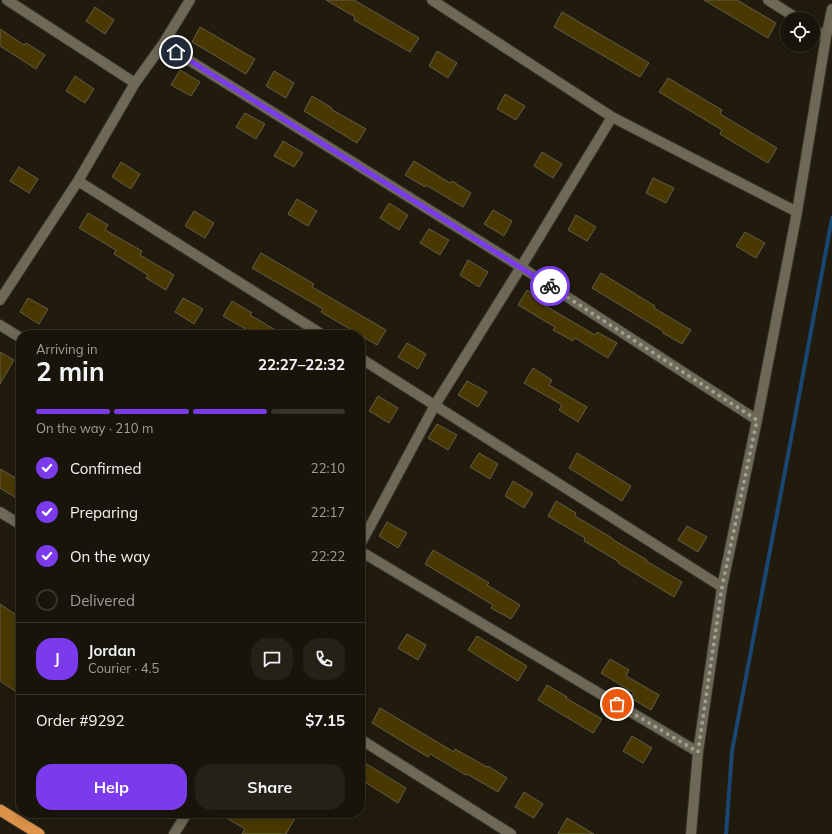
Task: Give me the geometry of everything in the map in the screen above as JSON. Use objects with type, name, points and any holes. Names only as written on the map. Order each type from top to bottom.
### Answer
[{"type":"highway","points":[[0,810],[40,834]]},
{"type":"street","points":[[7,0],[135,83]]},
{"type":"street","points":[[0,300],[78,181],[135,83],[163,44],[190,0]]},
{"type":"street","points":[[432,0],[612,117],[796,212]]},
{"type":"street","points":[[768,0],[787,12]]},
{"type":"street","points":[[691,834],[698,752],[722,587],[757,420],[832,9]]},
{"type":"street","points":[[820,33],[826,37]]},
{"type":"street","points":[[163,44],[521,267],[757,420]]},
{"type":"street","points":[[365,536],[435,405],[612,117]]},
{"type":"street","points":[[78,181],[315,330]]},
{"type":"street","points":[[0,325],[16,335]]},
{"type":"street","points":[[365,361],[722,587]]},
{"type":"street","points":[[0,512],[16,522]]},
{"type":"street","points":[[365,555],[698,752]]},
{"type":"street","points":[[365,742],[511,834]]},
{"type":"street","points":[[174,834],[184,818]]},
{"type":"building","points":[[326,0],[354,0],[419,38],[410,52],[354,20],[355,17]]},
{"type":"building","points":[[704,0],[737,0],[776,23],[768,38]]},
{"type":"building","points":[[95,7],[114,20],[105,34],[86,21]]},
{"type":"building","points":[[562,12],[649,63],[640,77],[554,27]]},
{"type":"building","points":[[200,27],[255,59],[246,74],[192,42]]},
{"type":"building","points":[[0,29],[24,45],[26,43],[45,55],[36,69],[0,46]]},
{"type":"building","points":[[437,51],[457,63],[448,78],[429,66]]},
{"type":"building","points":[[180,70],[200,82],[191,96],[171,85]]},
{"type":"building","points":[[274,71],[294,83],[286,98],[266,86]]},
{"type":"building","points":[[75,76],[94,89],[85,103],[66,91]]},
{"type":"building","points":[[668,78],[722,110],[720,114],[777,148],[768,163],[720,134],[722,130],[659,92]]},
{"type":"building","points":[[505,94],[525,106],[516,120],[497,109]]},
{"type":"building","points":[[312,96],[366,129],[357,143],[304,111]]},
{"type":"building","points":[[245,113],[265,124],[256,139],[236,127]]},
{"type":"building","points":[[283,141],[303,153],[294,167],[274,156]]},
{"type":"building","points":[[542,152],[562,164],[553,178],[534,166]]},
{"type":"building","points":[[414,161],[450,183],[452,181],[471,193],[463,207],[426,185],[425,187],[405,175]]},
{"type":"building","points":[[121,162],[140,174],[131,189],[112,177]]},
{"type":"building","points":[[19,167],[38,179],[29,193],[10,181]]},
{"type":"building","points":[[653,178],[674,188],[666,203],[646,193]]},
{"type":"building","points":[[297,199],[317,211],[308,226],[288,214]]},
{"type":"building","points":[[389,203],[408,215],[399,230],[380,218]]},
{"type":"building","points":[[493,210],[512,221],[504,236],[484,224]]},
{"type":"building","points":[[194,211],[214,223],[205,238],[185,226]]},
{"type":"building","points":[[88,213],[108,225],[105,230],[142,251],[140,255],[174,275],[166,290],[146,278],[148,275],[114,254],[116,250],[79,228]]},
{"type":"building","points":[[576,215],[596,227],[587,241],[568,230]]},
{"type":"building","points":[[429,229],[449,240],[440,255],[420,243]]},
{"type":"building","points":[[745,232],[765,243],[756,258],[736,246]]},
{"type":"building","points":[[261,253],[314,284],[312,287],[386,330],[377,345],[365,338],[365,330],[352,330],[321,312],[323,309],[252,268]]},
{"type":"building","points":[[468,260],[488,272],[479,287],[460,275]]},
{"type":"building","points":[[601,273],[655,306],[654,308],[691,330],[682,344],[592,288]]},
{"type":"building","points":[[527,290],[546,302],[544,305],[595,335],[597,332],[617,343],[608,358],[575,338],[573,341],[553,330],[555,327],[518,305]]},
{"type":"building","points":[[28,298],[48,309],[39,324],[20,312]]},
{"type":"building","points":[[183,298],[203,309],[194,324],[175,312]]},
{"type":"building","points":[[232,301],[252,313],[250,315],[276,330],[247,330],[223,316]]},
{"type":"building","points":[[407,343],[426,354],[418,369],[398,357]]},
{"type":"building","points":[[0,352],[14,360],[0,384]]},
{"type":"building","points":[[533,368],[552,380],[549,385],[587,407],[578,422],[559,410],[562,405],[524,383]]},
{"type":"building","points":[[467,381],[487,392],[478,407],[458,395]]},
{"type":"building","points":[[378,396],[398,408],[389,423],[369,411]]},
{"type":"building","points":[[437,424],[457,435],[448,450],[428,438]]},
{"type":"building","points":[[479,453],[498,464],[490,479],[470,467]]},
{"type":"building","points":[[577,453],[631,486],[622,501],[569,468]]},
{"type":"building","points":[[0,469],[16,478],[16,498],[0,488]]},
{"type":"building","points":[[513,481],[533,493],[524,508],[505,496]]},
{"type":"building","points":[[556,501],[576,513],[575,516],[682,582],[674,597],[618,563],[619,562],[584,541],[585,538],[548,516]]},
{"type":"building","points":[[387,522],[407,533],[398,548],[379,536]]},
{"type":"building","points":[[687,526],[707,537],[698,552],[678,540]]},
{"type":"building","points":[[433,550],[489,583],[487,585],[520,605],[511,619],[491,608],[493,605],[425,564]]},
{"type":"building","points":[[0,604],[16,615],[16,692],[0,681]]},
{"type":"building","points":[[407,634],[426,645],[418,660],[398,648]]},
{"type":"building","points":[[477,636],[527,666],[518,681],[468,650]]},
{"type":"building","points":[[610,659],[629,670],[626,676],[659,695],[651,710],[631,698],[634,693],[601,673]]},
{"type":"building","points":[[547,685],[602,719],[593,733],[538,700]]},
{"type":"building","points":[[380,708],[454,752],[455,749],[487,767],[488,766],[507,778],[498,792],[430,754],[428,757],[372,723]]},
{"type":"building","points":[[632,736],[652,748],[643,763],[623,751]]},
{"type":"building","points":[[365,763],[406,788],[398,803],[365,782]]},
{"type":"building","points":[[524,792],[543,804],[534,818],[515,807]]},
{"type":"building","points":[[226,818],[295,818],[286,834],[242,834],[245,829]]},
{"type":"building","points":[[567,818],[594,834],[558,834]]},
{"type":"waterway","points":[[726,834],[732,751],[832,218]]},
{"type":"way so far","points":[[550,286],[757,420],[722,587],[698,752],[617,704]]},
{"type":"route","points":[[176,52],[550,286]]}]
